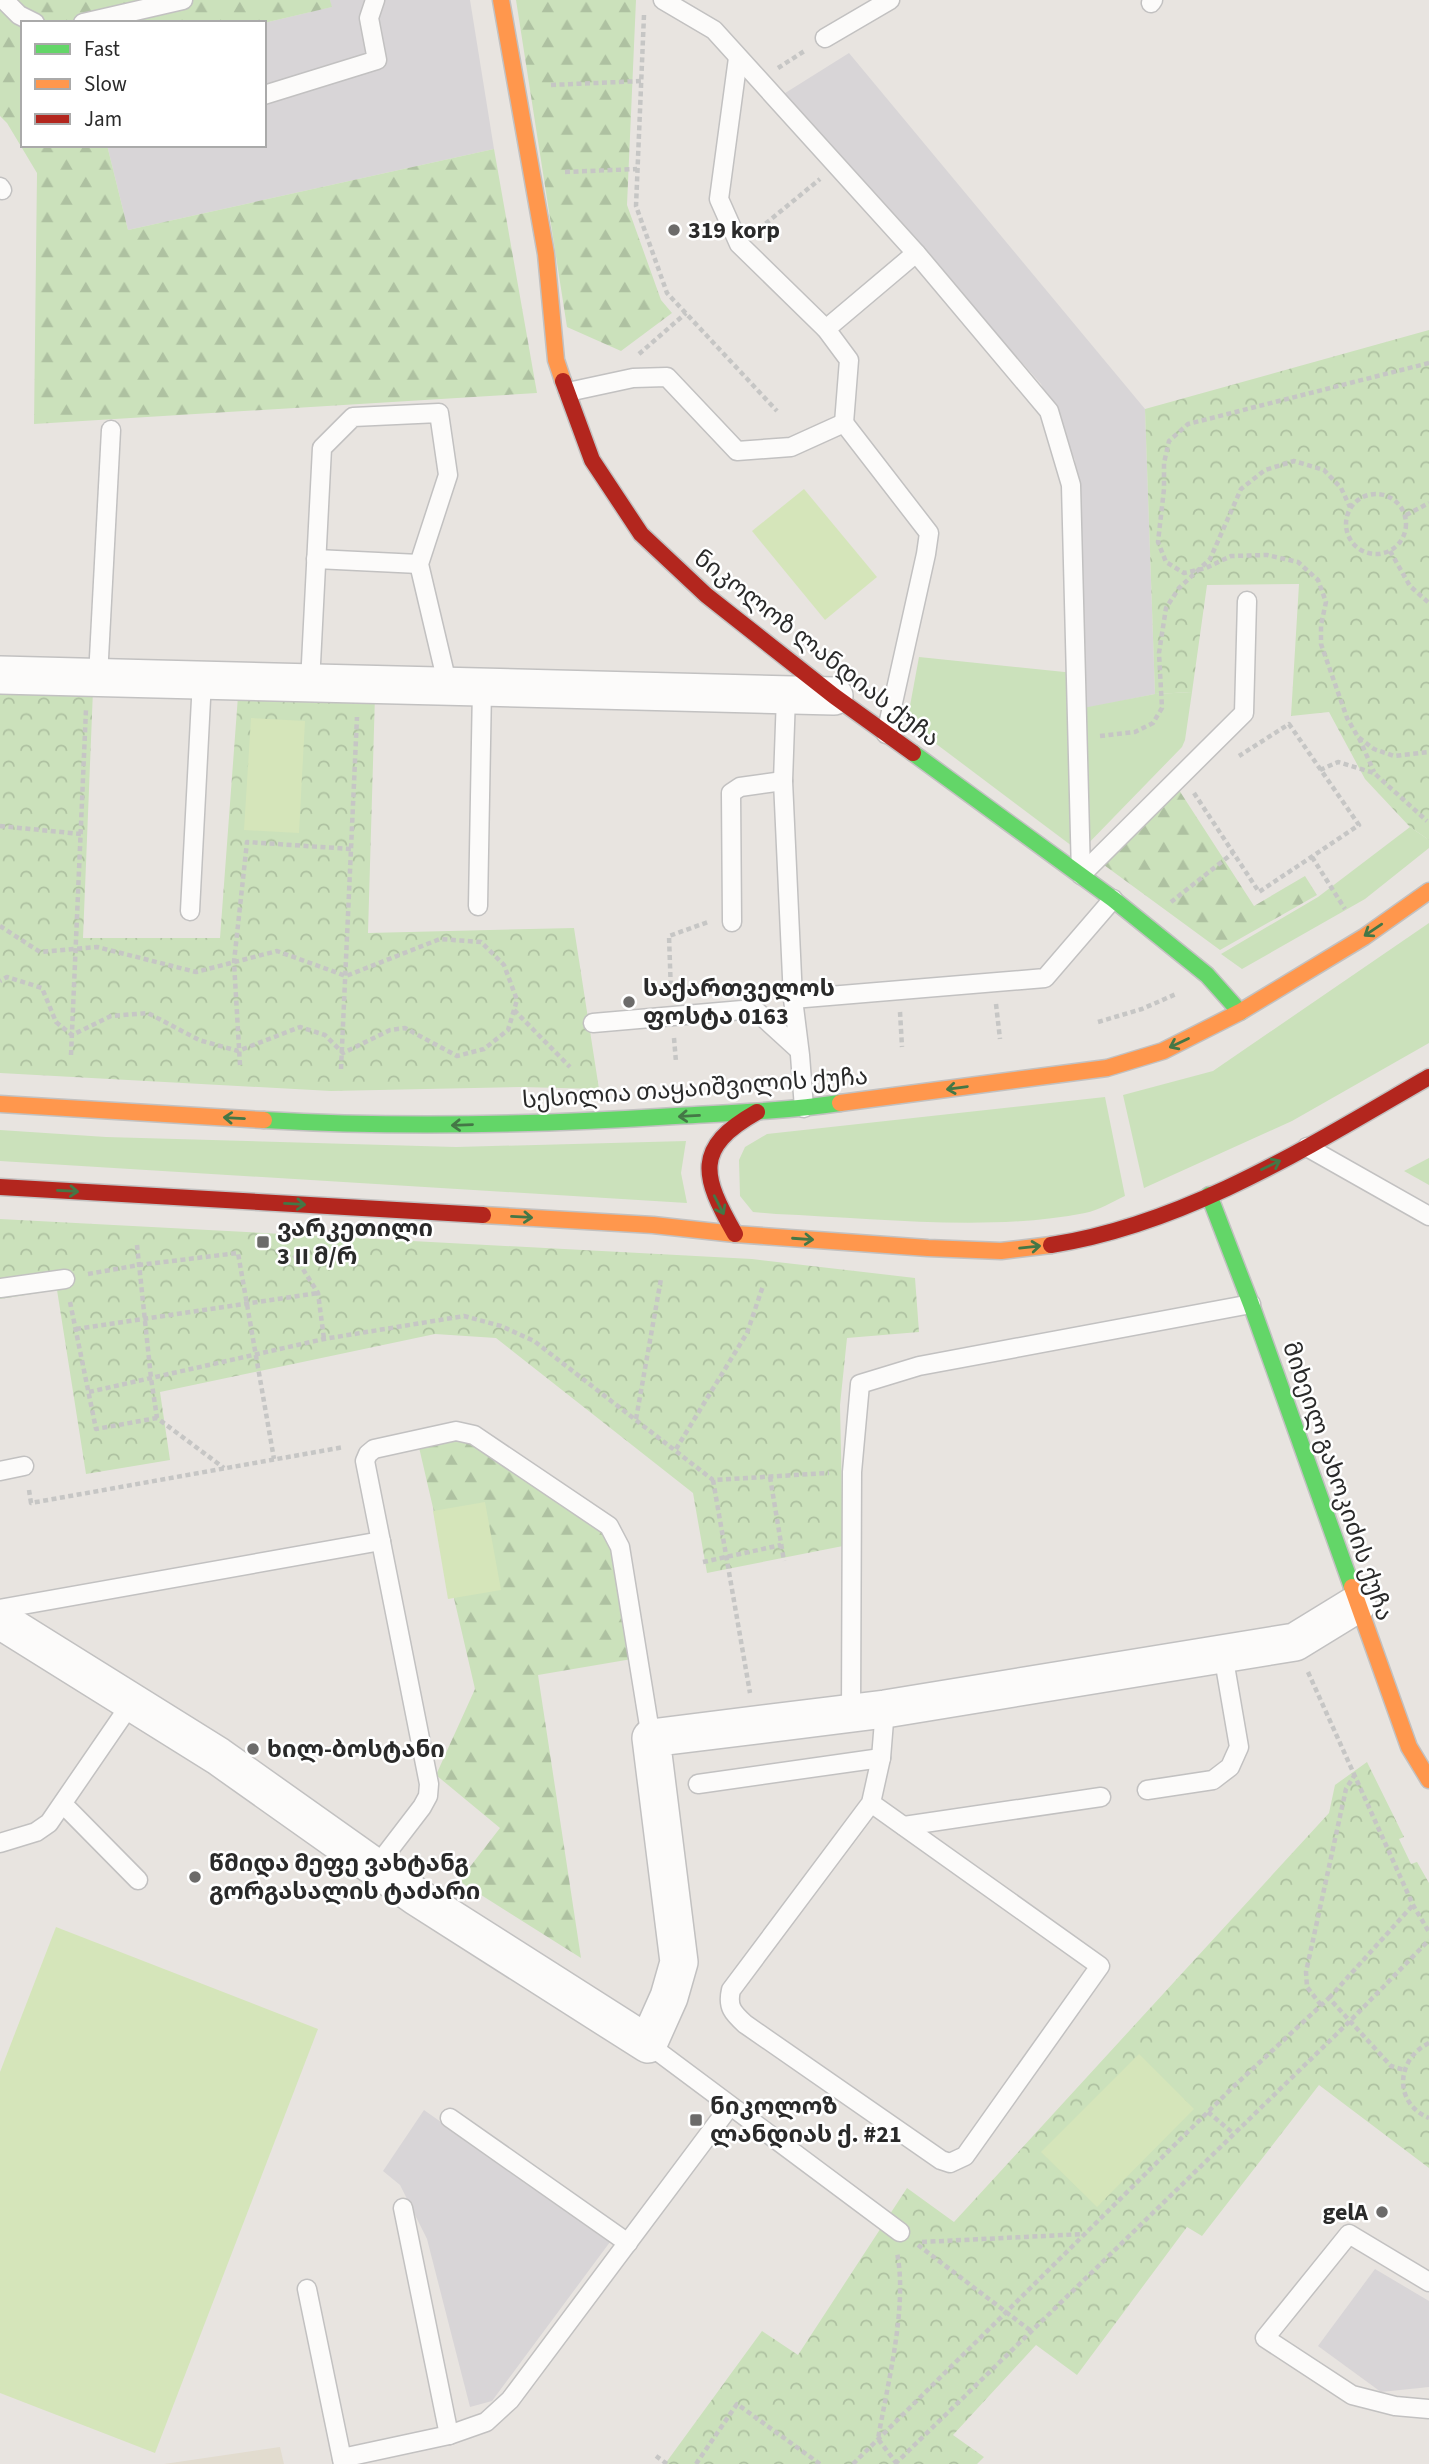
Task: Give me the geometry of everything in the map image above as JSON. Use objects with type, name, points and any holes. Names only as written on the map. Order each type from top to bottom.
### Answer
[{"type":"main road","name":"ნიკოლოზ ლანდიას ქუჩა","points":[[501,0],[546,254],[556,360],[592,460],[641,534],[706,595],[834,696],[1113,899],[1207,975],[1240,1012]]},
{"type":"main road","name":"სესილია თაყაიშვილის ქუჩა","points":[[0,1104],[304,1122],[428,1126],[617,1120],[804,1108],[1107,1068],[1163,1051],[1240,1012],[1364,937],[1429,891]]},
{"type":"main road","points":[[0,1187],[653,1225],[735,1234],[1001,1251],[1054,1245],[1143,1224],[1307,1147],[1429,1077]]},
{"type":"main road","points":[[735,1234],[712,1192],[709,1160],[713,1148],[726,1132],[757,1112]]},
{"type":"main road","name":"მიხეილ გახოკიძის ქუჩა","points":[[1209,1195],[1251,1304],[1409,1747],[1429,1780]]},
{"type":"street","points":[[0,675],[834,696]]},
{"type":"street","points":[[0,1620],[218,1756],[417,1896],[648,2044],[669,1997],[678,1962],[652,1738],[868,1711],[1295,1642],[1357,1604]]},
{"type":"lane","points":[[4,0],[19,15],[31,21]]},
{"type":"lane","points":[[92,21],[183,0]]},
{"type":"lane","points":[[266,94],[377,60],[369,18],[374,0]]},
{"type":"lane","points":[[663,0],[713,30],[916,253],[1049,411],[1071,485],[1081,875]]},
{"type":"lane","points":[[825,38],[890,0]]},
{"type":"lane","points":[[738,58],[719,198],[739,244],[826,328],[849,360],[844,423],[929,533],[886,734]]},
{"type":"lane","points":[[826,328],[916,253]]},
{"type":"lane","points":[[568,392],[633,378],[667,377],[737,451],[791,447],[844,423]]},
{"type":"lane","points":[[310,683],[322,448],[353,417],[439,413],[448,475],[419,564],[465,687],[478,906]]},
{"type":"lane","points":[[93,677],[111,430]]},
{"type":"lane","points":[[316,559],[419,564]]},
{"type":"lane","points":[[1081,875],[1244,713],[1247,601]]},
{"type":"lane","points":[[190,911],[202,680]]},
{"type":"lane","points":[[786,696],[783,781],[793,999],[804,1108]]},
{"type":"lane","points":[[732,918],[732,793],[740,787],[783,781]]},
{"type":"lane","points":[[793,999],[1045,978],[1113,899]]},
{"type":"lane","points":[[593,1023],[754,1009],[799,1050]]},
{"type":"lane","points":[[1307,1147],[1429,1216]]},
{"type":"lane","points":[[0,1289],[65,1279]]},
{"type":"lane","points":[[871,1803],[1100,1966],[965,2156],[950,2163],[941,2160],[745,2024],[728,2001],[731,1990],[871,1803],[881,1758],[868,1711],[852,1472],[860,1384],[919,1366],[1251,1304]]},
{"type":"lane","points":[[376,1867],[422,1807],[428,1796],[429,1784],[365,1461],[374,1449],[465,1431],[609,1526],[620,1546],[652,1738]]},
{"type":"lane","points":[[0,1471],[24,1466]]},
{"type":"lane","points":[[0,1609],[381,1541]]},
{"type":"lane","points":[[1147,1790],[1213,1780],[1230,1767],[1239,1746],[1223,1654]]},
{"type":"lane","points":[[0,1843],[36,1832],[49,1823],[132,1702]]},
{"type":"lane","points":[[698,1784],[881,1758]]},
{"type":"lane","points":[[904,1826],[1101,1797]]},
{"type":"lane","points":[[63,1804],[138,1880]]},
{"type":"lane","points":[[648,2044],[895,2228]]},
{"type":"lane","points":[[307,2289],[343,2461],[449,2435],[486,2422],[510,2400],[730,2106]]},
{"type":"lane","points":[[450,2118],[628,2243]]},
{"type":"lane","points":[[403,2208],[449,2435]]},
{"type":"lane","points":[[1429,2282],[1349,2234],[1265,2338],[1352,2395],[1395,2406],[1429,2409]]},
{"type":"path","points":[[644,14],[636,206],[667,293],[777,411]]},
{"type":"path","points":[[758,80],[825,38]]},
{"type":"path","points":[[517,86],[641,82]]},
{"type":"path","points":[[739,244],[837,165]]},
{"type":"path","points":[[532,173],[637,169]]},
{"type":"path","points":[[633,378],[631,361],[686,313]]},
{"type":"path","points":[[1427,821],[1374,773],[1347,718],[1321,644],[1321,625],[1326,602],[1318,580],[1298,562],[1267,555],[1231,556],[1184,573],[1166,562],[1158,542],[1164,463],[1169,441],[1188,424],[1429,363]]},
{"type":"path","points":[[1079,739],[1135,732],[1153,723],[1162,708],[1159,653],[1166,608],[1179,587],[1210,559],[1241,489],[1265,470],[1294,461],[1324,470],[1341,488],[1350,507],[1346,524],[1352,542],[1366,552],[1375,554],[1390,551],[1400,543],[1405,534],[1406,516],[1402,507],[1386,495],[1366,495],[1350,507]]},
{"type":"path","points":[[1406,516],[1429,503]]},
{"type":"path","points":[[1390,551],[1410,586],[1429,603]]},
{"type":"path","points":[[71,1055],[81,834],[93,677]]},
{"type":"path","points":[[341,1069],[359,684]]},
{"type":"path","points":[[1182,775],[1259,892],[1359,825],[1289,724],[1234,759]]},
{"type":"path","points":[[1358,737],[1374,748],[1394,756],[1429,751]]},
{"type":"path","points":[[1321,770],[1338,762],[1374,773]]},
{"type":"path","points":[[0,826],[81,834]]},
{"type":"path","points":[[240,1065],[234,962],[247,842],[351,849]]},
{"type":"path","points":[[1170,903],[1233,853]]},
{"type":"path","points":[[1312,857],[1364,937]]},
{"type":"path","points":[[676,1062],[669,936],[732,918]]},
{"type":"path","points":[[0,926],[40,952],[96,947],[196,972],[277,951],[346,976],[440,939],[481,942],[504,965],[517,1000],[508,1030],[484,1049],[457,1056],[405,1028],[390,1030],[342,1053]]},
{"type":"path","points":[[0,981],[7,977],[42,988],[56,1022],[72,1035]]},
{"type":"path","points":[[993,982],[1000,1039]]},
{"type":"path","points":[[899,990],[902,1047]]},
{"type":"path","points":[[1098,1022],[1143,1009],[1182,991]]},
{"type":"path","points":[[514,1010],[570,1067]]},
{"type":"path","points":[[72,1035],[111,1016],[148,1013],[199,1040],[238,1051],[300,1027],[325,1035],[342,1053]]},
{"type":"path","points":[[137,1244],[150,1378],[157,1418],[225,1468]]},
{"type":"path","points":[[157,1418],[96,1429],[65,1279],[139,1265],[238,1253],[274,1459]]},
{"type":"path","points":[[295,1255],[318,1293],[324,1339]]},
{"type":"path","points":[[636,1419],[661,1279]]},
{"type":"path","points":[[676,1449],[747,1333],[763,1286]]},
{"type":"path","points":[[76,1329],[318,1293]]},
{"type":"path","points":[[89,1392],[324,1339],[464,1317],[501,1326],[534,1341],[713,1480],[755,1725]]},
{"type":"path","points":[[24,1466],[31,1503],[350,1446],[368,1454]]},
{"type":"path","points":[[713,1480],[852,1472]]},
{"type":"path","points":[[770,1477],[784,1561]]},
{"type":"path","points":[[703,1562],[781,1545]]},
{"type":"path","points":[[1295,1642],[1413,1905],[1429,1932]]},
{"type":"path","points":[[1321,2005],[1307,1987],[1306,1972],[1346,1789],[1354,1776]]},
{"type":"path","points":[[853,2464],[1208,2112],[1329,1998],[1413,1905]]},
{"type":"path","points":[[895,2228],[899,2264],[899,2310],[878,2440],[896,2464],[1350,2021],[1429,1940]]},
{"type":"path","points":[[1329,1998],[1391,2066],[1404,2070]]},
{"type":"path","points":[[1429,2043],[1410,2057],[1402,2082],[1411,2106],[1429,2118]]},
{"type":"path","points":[[1208,2112],[1234,2134]]},
{"type":"path","points":[[1031,2331],[915,2243],[1085,2234]]},
{"type":"path","points":[[696,2464],[737,2404],[820,2464]]},
{"type":"path","points":[[656,2456],[667,2464]]},
{"type":"shaded area","points":[[330,0],[470,0],[494,149],[128,230],[107,147],[266,147],[266,23],[331,7]]},
{"type":"shaded area","points":[[849,53],[1145,409],[1155,694],[1082,709],[1084,674],[1075,460],[1041,384],[782,95]]},
{"type":"shaded area","points":[[424,2110],[610,2242],[492,2401],[470,2407],[427,2239],[400,2185],[383,2171]]},
{"type":"shaded area","points":[[1375,2269],[1429,2301],[1429,2387],[1381,2392],[1318,2346]]},
{"type":"shaded area","points":[[280,2447],[284,2464],[164,2464]]},
{"type":"green space","points":[[0,0],[330,0],[332,7],[266,23],[21,21],[21,146],[0,116]]},
{"type":"green space","points":[[516,0],[636,0],[627,205],[661,300],[672,313],[621,351],[567,327]]},
{"type":"green space","points":[[21,147],[107,147],[128,230],[494,149],[537,393],[34,424],[37,173]]},
{"type":"green space","points":[[1429,330],[1429,840],[1410,827],[1365,779],[1329,712],[1291,716],[1299,584],[1207,585],[1192,692],[1155,694],[1145,409]]},
{"type":"green space","points":[[804,489],[877,577],[825,620],[752,531]]},
{"type":"green space","points":[[919,657],[1084,674],[1083,708],[1155,694],[1192,692],[1185,740],[1182,747],[1080,852],[907,722]]},
{"type":"green space","points":[[0,688],[93,690],[83,938],[220,938],[238,696],[375,695],[368,933],[574,928],[599,1089],[521,1087],[331,1091],[0,1073]]},
{"type":"green space","points":[[251,718],[305,721],[299,833],[244,830]]},
{"type":"green space","points":[[1179,790],[1254,906],[1305,876],[1317,895],[1220,950],[1104,865]]},
{"type":"green space","points":[[1410,827],[1429,840],[1429,848],[1365,899],[1242,969],[1221,954],[1318,897]]},
{"type":"green space","points":[[1429,923],[1429,1043],[1292,1121],[1144,1188],[1123,1095],[1213,1071]]},
{"type":"green space","points":[[1105,1097],[1125,1196],[1090,1212],[1011,1222],[932,1222],[753,1212],[740,1196],[739,1160],[745,1147],[767,1134]]},
{"type":"green space","points":[[0,1130],[106,1137],[456,1147],[686,1141],[681,1173],[687,1203],[0,1161]]},
{"type":"green space","points":[[1429,1158],[1429,1185],[1404,1171]]},
{"type":"green space","points":[[0,1219],[752,1259],[915,1278],[919,1332],[847,1338],[840,1405],[843,1546],[707,1573],[693,1493],[496,1338],[435,1334],[160,1392],[170,1460],[86,1474],[57,1290],[0,1299]]},
{"type":"green space","points":[[464,1438],[609,1538],[632,1659],[538,1675],[581,1958],[459,1881],[500,1828],[436,1775],[475,1689],[418,1443]]},
{"type":"green space","points":[[485,1502],[501,1590],[448,1599],[433,1511]]},
{"type":"green space","points":[[1367,1762],[1404,1837],[1399,1839],[1411,1864],[1417,1862],[1429,1883],[1429,2168],[1319,2085],[1202,2236],[1187,2227],[1077,2375],[1036,2345],[953,2435],[984,2457],[977,2464],[665,2464],[762,2331],[798,2355],[907,2188],[954,2222],[1329,1813],[1335,1785]]},
{"type":"green space","points":[[56,1927],[318,2029],[155,2453],[0,2393],[0,2072]]},
{"type":"green space","points":[[1139,2054],[1194,2109],[1097,2207],[1041,2152]]},
{"type":"traffic: fast","points":[[913,753],[1113,899],[1207,975],[1240,1012]]},
{"type":"traffic: fast","points":[[264,1120],[418,1125],[521,1123],[758,1111],[840,1103]]},
{"type":"traffic: fast","points":[[1209,1195],[1251,1304],[1352,1587]]},
{"type":"traffic: slow","points":[[501,0],[546,254],[556,360],[563,381]]},
{"type":"traffic: slow","points":[[840,1103],[1107,1068],[1163,1051],[1240,1012],[1364,937],[1429,891]]},
{"type":"traffic: slow","points":[[0,1104],[264,1120]]},
{"type":"traffic: slow","points":[[483,1215],[653,1225],[735,1234],[928,1248],[1001,1251],[1051,1245]]},
{"type":"traffic: slow","points":[[1352,1587],[1409,1747],[1429,1780]]},
{"type":"traffic: jam","points":[[563,381],[592,460],[641,534],[706,595],[834,696],[913,753]]},
{"type":"traffic: jam","points":[[1051,1245],[1101,1235],[1199,1201],[1293,1155],[1429,1077]]},
{"type":"traffic: jam","points":[[735,1234],[716,1196],[710,1165],[713,1151],[722,1138],[757,1112]]},
{"type":"traffic: jam","points":[[0,1187],[483,1215]]},
{"type":"place","name":"319 korp","points":[[674,230]]},
{"type":"place","name":"საქართველოს ფოსტა 0163","points":[[629,1002]]},
{"type":"place","name":"ვარკეთილი 3 II მ/რ","points":[[263,1242]]},
{"type":"place","name":"ხილ-ბოსტანი","points":[[253,1749]]},
{"type":"place","name":"წმიდა მეფე ვახტანგ გორგასალის ტაძარი","points":[[195,1877]]},
{"type":"place","name":"ნიკოლოზ ლანდიას ქ. #21","points":[[696,2120]]},
{"type":"place","name":"gelA","points":[[1382,2212]]}]
